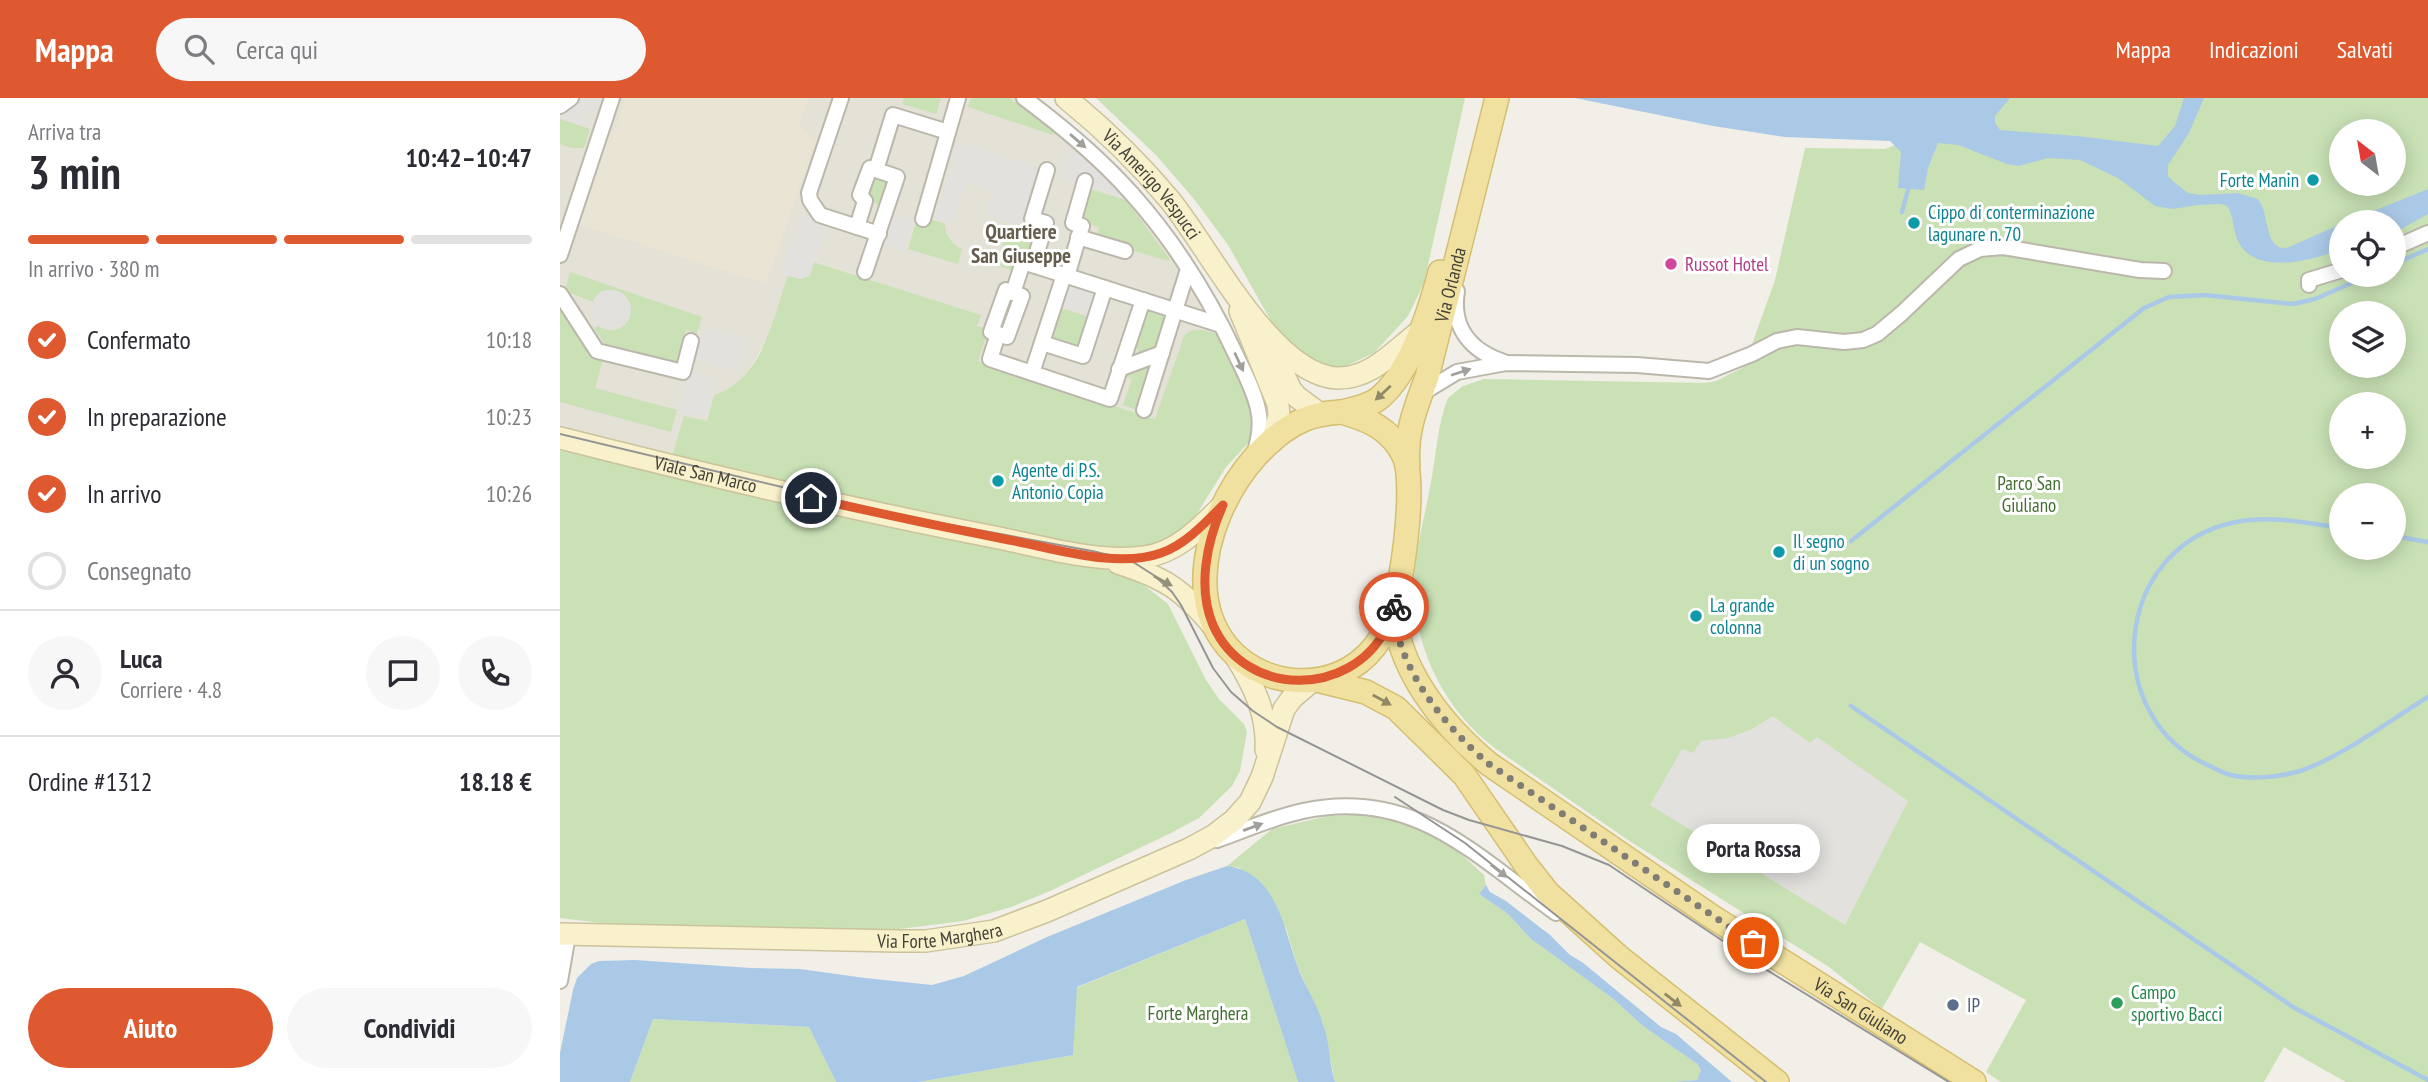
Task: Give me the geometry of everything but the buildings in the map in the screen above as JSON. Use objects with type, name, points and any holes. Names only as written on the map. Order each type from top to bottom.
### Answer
[{"type":"main road","name":"Via Orlanda","points":[[1409,471],[1408,434],[1427,377],[1466,230],[1489,99]]},
{"type":"main road","name":"Via Orlanda","points":[[1331,413],[1371,403],[1384,393],[1411,356],[1437,283],[1489,99]]},
{"type":"main road","points":[[1314,680],[1351,666],[1373,648],[1387,628],[1394,603],[1408,510],[1409,471],[1404,456],[1384,430],[1374,423],[1331,413],[1303,420],[1272,442],[1236,482],[1223,505],[1210,540],[1205,579],[1206,596],[1214,627],[1236,657],[1257,671],[1289,681],[1314,680],[1378,697],[1396,708],[1464,775],[1548,893],[1619,957],[1777,1082]]},
{"type":"main road","name":"Via San Giuliano","points":[[1394,603],[1399,640],[1416,677],[1460,738],[1489,764],[1711,916],[1974,1082]]},
{"type":"street","points":[[560,106],[571,98]]},
{"type":"street","points":[[841,98],[810,200],[820,215],[878,234]]},
{"type":"street","points":[[923,219],[958,98]]},
{"type":"street","points":[[1024,98],[1083,145],[1118,179],[1151,216],[1188,269],[1221,325],[1246,376],[1258,409],[1260,427],[1254,459]]},
{"type":"street","name":"Via Amerigo Vespucci","points":[[1066,98],[1118,144],[1154,182],[1187,222],[1258,322],[1279,348],[1292,359],[1312,372],[1338,378],[1354,376],[1377,366],[1419,332]]},
{"type":"street","points":[[560,255],[567,213],[610,99]]},
{"type":"street","points":[[876,170],[893,115],[948,132]]},
{"type":"street","points":[[857,227],[865,201],[860,195],[870,168],[897,177],[865,272]]},
{"type":"street","points":[[1033,265],[1046,223],[1032,219],[1047,170]]},
{"type":"street","points":[[1032,373],[1082,226],[1073,223],[1086,181]]},
{"type":"street","points":[[1466,230],[1468,244],[1457,295],[1457,316],[1466,338],[1477,350],[1506,363]]},
{"type":"street","points":[[2406,243],[2428,233]]},
{"type":"street","points":[[1078,237],[1125,251]]},
{"type":"street","points":[[1421,394],[1457,372],[1506,363],[1637,365],[1709,371],[1777,341],[1797,337],[1844,342],[1863,340],[1877,334],[1901,314],[1959,259],[1980,249],[2003,247],[2140,270],[2164,271]]},
{"type":"street","points":[[1143,300],[1110,399],[990,359],[998,334],[991,332],[1006,290],[1013,293],[1023,262],[1175,310],[1221,325]]},
{"type":"street","points":[[1144,410],[1188,269]]},
{"type":"street","points":[[2308,285],[2309,280],[2329,274]]},
{"type":"street","name":"Via Amerigo Vespucci","points":[[1226,280],[1278,404],[1279,416],[1272,442]]},
{"type":"street","points":[[1042,343],[1083,356],[1105,288]]},
{"type":"street","points":[[560,294],[597,351],[683,372],[691,341]]},
{"type":"street","name":"Via Amerigo Vespucci","points":[[1258,322],[1291,390],[1297,397],[1331,413]]},
{"type":"street","points":[[1119,369],[1162,352]]},
{"type":"street","name":"Viale San Marco","points":[[560,438],[895,517],[1100,557],[1169,583],[1191,601],[1214,627]]},
{"type":"street","name":"Viale San Marco","points":[[1100,557],[1136,558],[1161,553],[1187,539],[1223,505]]},
{"type":"street","name":"Via Forte Marghera","points":[[1236,657],[1259,700],[1266,737],[1264,771]]},
{"type":"street","name":"Via Forte Marghera","points":[[564,935],[926,941],[995,930],[1047,911],[1189,849],[1234,820],[1256,792],[1284,709],[1292,698],[1314,680]]},
{"type":"street","points":[[1189,849],[1287,815],[1321,808],[1365,807],[1398,813],[1433,826],[1458,840],[1619,957]]},
{"type":"street","points":[[560,981],[564,935]]},
{"type":"shaded area","points":[[560,98],[1015,98],[1068,140],[1126,195],[1174,260],[1221,337],[1184,336],[1156,419],[978,361],[988,329],[977,326],[980,315],[815,262],[810,275],[801,279],[747,374],[728,390],[714,395],[707,421],[672,457],[560,446]]},
{"type":"shaded area","points":[[560,98],[602,98],[596,115],[588,112],[583,126],[560,118]]},
{"type":"shaded area","points":[[625,98],[809,98],[799,124],[815,142],[766,284],[580,225],[609,135],[614,132]]},
{"type":"shaded area","points":[[959,142],[1040,168],[1021,227],[987,216],[989,211],[985,210],[992,190],[966,182],[952,224],[934,218]]},
{"type":"shaded area","points":[[1069,144],[1125,198],[1059,177]]},
{"type":"shaded area","points":[[800,215],[823,222],[826,226],[810,275],[801,279],[781,274]]},
{"type":"shaded area","points":[[901,216],[914,220],[904,251],[883,244],[891,218],[900,220]]},
{"type":"shaded area","points":[[1067,280],[1102,291],[1094,316],[1059,305]]},
{"type":"shaded area","points":[[611,290],[619,291],[625,296],[630,302],[630,318],[625,324],[619,329],[611,330],[603,329],[597,324],[592,318],[591,310],[592,302],[597,296],[603,291]]},
{"type":"shaded area","points":[[704,327],[748,339],[739,372],[695,359]]},
{"type":"shaded area","points":[[689,371],[716,378],[705,417],[679,411]]},
{"type":"shaded area","points":[[1773,716],[1810,743],[1817,737],[1908,801],[1845,925],[1650,805],[1682,749],[1693,753],[1701,741],[1728,738],[1750,730]]},
{"type":"green space","points":[[904,98],[941,98],[936,114],[902,104]]},
{"type":"green space","points":[[971,98],[1009,98],[1054,131],[1053,135],[968,107]]},
{"type":"green space","points":[[1096,98],[1465,98],[1424,283],[1408,316],[1374,353],[1346,366],[1317,363],[1297,351],[1278,333],[1228,245],[1194,199],[1156,155]]},
{"type":"green space","name":"Parco San Giuliano","points":[[1996,98],[2428,98],[2428,1082],[2346,1082],[2284,1047],[2264,1082],[2001,1082],[1986,1072],[2026,1000],[1920,942],[1882,1009],[1829,967],[1628,840],[1496,749],[1463,718],[1449,700],[1428,660],[1416,616],[1414,593],[1417,551],[1448,398],[1463,386],[1484,379],[1705,383],[1716,381],[1744,367],[1775,280],[1805,148],[1885,149],[1976,113]]},
{"type":"green space","points":[[560,119],[590,129],[584,148],[560,144]]},
{"type":"green space","points":[[874,172],[892,178],[882,209],[868,192]]},
{"type":"green space","points":[[1090,189],[1126,200],[1169,261],[1096,240],[1099,227],[1080,221]]},
{"type":"green space","points":[[918,215],[945,224],[950,239],[962,249],[958,264],[908,249]]},
{"type":"green space","points":[[1025,220],[1043,226],[1032,260],[1016,255],[1011,270],[995,264],[1011,225],[1022,229]]},
{"type":"green space","points":[[814,262],[981,315],[977,326],[989,329],[978,361],[1155,419],[1184,336],[1196,330],[1218,334],[1247,396],[1255,436],[1226,467],[1193,520],[1179,537],[1125,554],[910,513],[672,457],[684,416],[707,421],[714,395],[731,387],[755,362],[770,329],[788,276],[801,279],[810,275]]},
{"type":"green space","points":[[570,272],[702,317],[697,333],[686,330],[678,363],[604,343],[594,328],[599,326],[605,329],[607,290],[600,292],[593,302],[570,293],[566,287]]},
{"type":"green space","points":[[560,299],[604,356],[595,388],[677,410],[671,432],[560,402]]},
{"type":"green space","points":[[1057,307],[1093,318],[1081,352],[1046,341]]},
{"type":"green space","points":[[1144,309],[1165,315],[1167,319],[1158,347],[1140,354],[1133,341]]},
{"type":"green space","points":[[1154,359],[1137,410],[1123,405],[1132,379],[1121,375]]},
{"type":"green space","points":[[560,451],[1104,569],[1140,582],[1168,604],[1206,680],[1219,699],[1244,724],[1247,732],[1240,771],[1232,786],[1199,818],[1050,891],[1011,907],[963,921],[892,930],[619,925],[560,918]]},
{"type":"green space","points":[[1350,815],[1409,825],[1427,831],[1450,845],[1484,875],[1486,885],[1479,894],[1508,914],[1531,939],[1612,998],[1643,1026],[1697,1064],[1701,1070],[1697,1080],[1335,1082],[1323,1023],[1297,965],[1286,928],[1240,868],[1227,866],[1272,829],[1328,816]]},
{"type":"green space","name":"Forte Marghera","points":[[1245,919],[1298,1082],[920,1082],[1073,1055],[1076,988]]},
{"type":"green space","points":[[653,1019],[809,1027],[836,1082],[630,1082]]},
{"type":"water","points":[[1575,98],[2010,98],[1995,116],[1995,123],[2000,130],[2158,146],[2175,126],[2184,98],[2204,98],[2189,133],[2168,165],[2168,176],[2188,193],[2238,193],[2258,199],[2270,237],[2279,247],[2287,248],[2329,229],[2329,253],[2302,261],[2272,262],[2259,259],[2247,253],[2239,243],[2227,206],[2198,205],[2173,209],[2155,206],[2118,178],[2080,160],[2048,158],[2019,166],[1958,145],[1938,143],[1928,168],[1924,190],[1898,188],[1901,152],[1890,141],[1785,137],[1713,126]]},
{"type":"water","points":[[2428,189],[2428,214],[2406,226],[2406,210],[2376,210]]},
{"type":"water","points":[[1227,866],[1244,870],[1257,879],[1275,903],[1300,972],[1320,1016],[1335,1082],[1298,1082],[1245,919],[1077,987],[1073,1055],[919,1082],[836,1082],[809,1027],[653,1019],[630,1082],[560,1082],[560,1053],[573,990],[577,978],[591,964],[599,961],[635,960],[800,969],[932,985],[964,976],[1047,937]]},
{"type":"water","points":[[1486,885],[1490,892],[1550,935],[1570,955],[1661,1027],[1676,1034],[1732,1082],[1674,1082],[1697,1080],[1701,1070],[1697,1064],[1643,1026],[1612,998],[1531,939],[1508,914],[1479,894]]},
{"type":"waterway","points":[[1902,212],[1909,186]]},
{"type":"waterway","points":[[2406,259],[2428,249]]},
{"type":"waterway","points":[[1851,541],[2144,308],[2169,297],[2204,295],[2293,304],[2315,299],[2342,287]]},
{"type":"waterway","points":[[2329,526],[2276,520],[2236,522],[2195,537],[2164,564],[2144,597],[2135,636],[2137,675],[2150,712],[2175,744],[2212,767],[2239,777],[2266,777],[2284,775],[2316,765],[2428,697]]},
{"type":"waterway","points":[[2406,538],[2428,542]]},
{"type":"waterway","points":[[1851,706],[2293,1007],[2428,1080]]},
{"type":"tram line","points":[[560,434],[908,517],[1130,560],[1155,576],[1172,592],[1213,668],[1231,692],[1277,727],[1443,810],[1562,846],[1609,865],[1762,967],[1949,1082]]},
{"type":"tram line","points":[[1395,797],[1465,843],[1766,1082]]},
{"type":"way so far","points":[[1394,607],[1399,640],[1416,677],[1434,705],[1471,749],[1489,764],[1753,943]]},
{"type":"place","name":"Forte Manin","points":[[2313,180]]},
{"type":"place","name":"Cippo di conterminazione lagunare n. 70","points":[[1914,223]]},
{"type":"place","name":"Russot Hotel","points":[[1671,264]]},
{"type":"place","name":"Agente di P.S. Antonio Copia","points":[[998,481]]},
{"type":"place","name":"Il segno di un sogno","points":[[1779,552]]},
{"type":"place","name":"La grande colonna","points":[[1696,616]]},
{"type":"place","name":"Porta Rossa","points":[[1753,943]]},
{"type":"place","name":"Campo sportivo Bacci","points":[[2117,1003]]},
{"type":"place","name":"IP","points":[[1953,1005]]},
{"type":"district","name":"Quartiere San Giuseppe","points":[[1021,244]]},
{"type":"route","points":[[811,498],[1091,556],[1129,558],[1156,555],[1178,545],[1223,505],[1210,540],[1207,560],[1205,579],[1208,611],[1214,627],[1236,657],[1257,671],[1278,679],[1317,680],[1351,666],[1373,648],[1387,628],[1394,603],[1394,607]]}]
